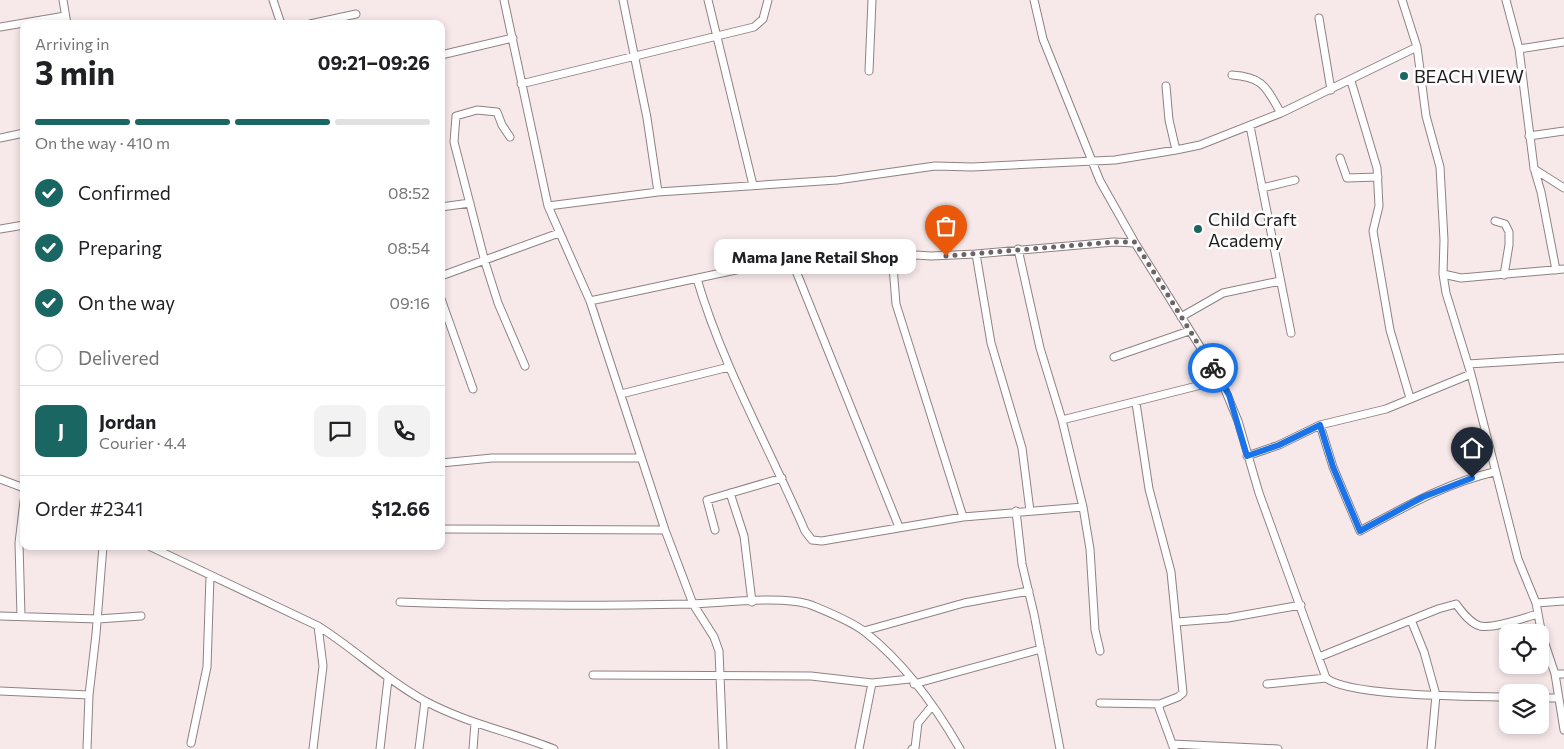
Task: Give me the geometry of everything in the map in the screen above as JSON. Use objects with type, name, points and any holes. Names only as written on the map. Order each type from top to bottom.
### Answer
[{"type":"street","points":[[63,0],[66,20]]},
{"type":"street","points":[[273,0],[280,20]]},
{"type":"street","points":[[504,0],[548,206],[590,301],[665,530],[693,604],[714,637],[719,651],[722,675],[723,749]]},
{"type":"street","points":[[623,0],[647,118],[658,192]]},
{"type":"street","points":[[708,0],[753,184]]},
{"type":"street","points":[[521,84],[754,27],[763,20],[768,0]]},
{"type":"street","points":[[868,71],[872,0]]},
{"type":"street","points":[[1034,0],[1043,39],[1094,161],[1100,181],[1189,331],[1221,380],[1238,421],[1247,456],[1326,678],[1332,683],[1370,691],[1499,697]]},
{"type":"street","points":[[1402,0],[1417,47],[1426,116],[1440,167],[1444,240],[1442,274],[1446,293],[1471,374],[1494,472],[1518,559],[1536,603],[1555,674],[1564,730]]},
{"type":"street","points":[[1506,0],[1519,49],[1534,168],[1543,201],[1556,270]]},
{"type":"street","points":[[328,20],[356,14]]},
{"type":"street","points":[[43,20],[65,16]]},
{"type":"street","points":[[1319,18],[1331,90]]},
{"type":"street","points":[[0,28],[20,24]]},
{"type":"street","points":[[445,53],[513,38]]},
{"type":"street","points":[[1519,49],[1564,42]]},
{"type":"street","points":[[548,206],[658,192],[753,184],[837,180],[935,166],[972,167],[1094,161],[1176,150],[1200,145],[1250,126],[1351,81],[1417,47]]},
{"type":"street","points":[[1232,75],[1249,76],[1257,80],[1265,87],[1280,113]]},
{"type":"street","points":[[1351,81],[1377,168],[1379,206],[1373,230],[1390,330],[1410,398]]},
{"type":"street","points":[[1166,86],[1169,120],[1176,150]]},
{"type":"street","points":[[510,137],[502,126],[497,112],[477,110],[456,116],[454,142],[485,262],[498,303],[525,366]]},
{"type":"street","points":[[1250,126],[1291,333]]},
{"type":"street","points":[[1529,136],[1564,131]]},
{"type":"street","points":[[0,138],[20,134]]},
{"type":"street","points":[[1340,158],[1347,178],[1378,177]]},
{"type":"street","points":[[1534,168],[1564,188]]},
{"type":"street","points":[[1262,188],[1294,180]]},
{"type":"street","points":[[445,206],[470,203]]},
{"type":"street","points":[[1495,220],[1505,224],[1509,232],[1504,275]]},
{"type":"street","points":[[0,229],[20,226]]},
{"type":"street","points":[[445,275],[485,262],[559,233]]},
{"type":"street","points":[[590,301],[697,280],[745,268],[852,254],[930,256],[1135,242]]},
{"type":"street","points":[[1018,249],[1040,348],[1062,420],[1083,507],[1090,549],[1095,630],[1100,651]]},
{"type":"street","points":[[892,254],[896,304],[963,517]]},
{"type":"street","points":[[976,254],[991,343],[1022,448],[1030,511]]},
{"type":"street","points":[[792,261],[899,527]]},
{"type":"street","points":[[1442,274],[1461,278],[1564,269]]},
{"type":"street","points":[[697,280],[711,325],[729,367],[805,531],[812,540],[822,541],[963,517],[1016,511],[1083,507]]},
{"type":"street","points":[[1181,317],[1224,293],[1280,282]]},
{"type":"street","points":[[445,310],[473,389]]},
{"type":"street","points":[[1114,357],[1189,331]]},
{"type":"street","points":[[1468,364],[1564,358]]},
{"type":"street","points":[[621,394],[729,367]]},
{"type":"street","points":[[1247,456],[1279,445],[1320,425],[1386,409],[1471,374]]},
{"type":"street","points":[[1062,420],[1221,380]]},
{"type":"street","points":[[1100,703],[1160,704],[1183,693],[1171,572],[1149,489],[1136,402]]},
{"type":"street","points":[[1320,425],[1333,467],[1360,531],[1423,497],[1462,480],[1494,472]]},
{"type":"street","points":[[445,463],[492,458],[641,458]]},
{"type":"street","points":[[715,530],[707,500],[782,478]]},
{"type":"street","points":[[0,479],[20,486]]},
{"type":"street","points":[[730,494],[744,536],[752,602]]},
{"type":"street","points":[[1016,511],[1022,564],[1029,590],[1060,749]]},
{"type":"street","points":[[445,529],[665,530]]},
{"type":"street","points":[[20,535],[20,616]]},
{"type":"street","points":[[87,749],[88,695],[98,619],[104,550]]},
{"type":"street","points":[[157,550],[318,626],[335,636],[388,679],[425,701],[475,723],[539,746],[554,749]]},
{"type":"street","points":[[191,743],[208,667],[210,576]]},
{"type":"street","points":[[864,631],[964,604],[1029,590]]},
{"type":"street","points":[[1536,603],[1564,601]]},
{"type":"street","points":[[400,602],[498,606],[752,602],[809,604],[864,631],[898,662],[932,706],[960,749]]},
{"type":"street","points":[[1319,657],[1438,609],[1456,604],[1468,618],[1479,626],[1495,625],[1538,614]]},
{"type":"street","points":[[1177,622],[1228,618],[1301,605]]},
{"type":"street","points":[[0,616],[98,619],[141,616]]},
{"type":"street","points":[[1410,620],[1424,652],[1436,695],[1431,749]]},
{"type":"street","points":[[313,749],[323,666],[318,626]]},
{"type":"street","points":[[592,675],[811,676],[872,683],[912,682],[1041,649]]},
{"type":"street","points":[[1555,674],[1564,674]]},
{"type":"street","points":[[1266,684],[1326,678]]},
{"type":"street","points":[[380,749],[388,679]]},
{"type":"street","points":[[859,749],[872,683]]},
{"type":"street","points":[[0,691],[88,695]]},
{"type":"street","points":[[1549,698],[1558,698]]},
{"type":"street","points":[[418,749],[425,701]]},
{"type":"street","points":[[1160,704],[1159,708],[1173,746],[1278,749]]},
{"type":"street","points":[[912,749],[915,748],[918,724],[932,706]]},
{"type":"street","points":[[473,749],[475,723]]},
{"type":"way so far","points":[[946,256],[1018,249],[1135,242],[1213,368]]},
{"type":"place","name":"BEACH VIEW","points":[[1404,76]]},
{"type":"place","name":"Child Craft Academy","points":[[1198,229]]},
{"type":"place","name":"Mama Jane Retail Shop","points":[[946,256]]},
{"type":"route","points":[[1213,368],[1229,395],[1247,456],[1279,445],[1320,425],[1333,467],[1360,531],[1423,497],[1462,480],[1472,478]]}]
